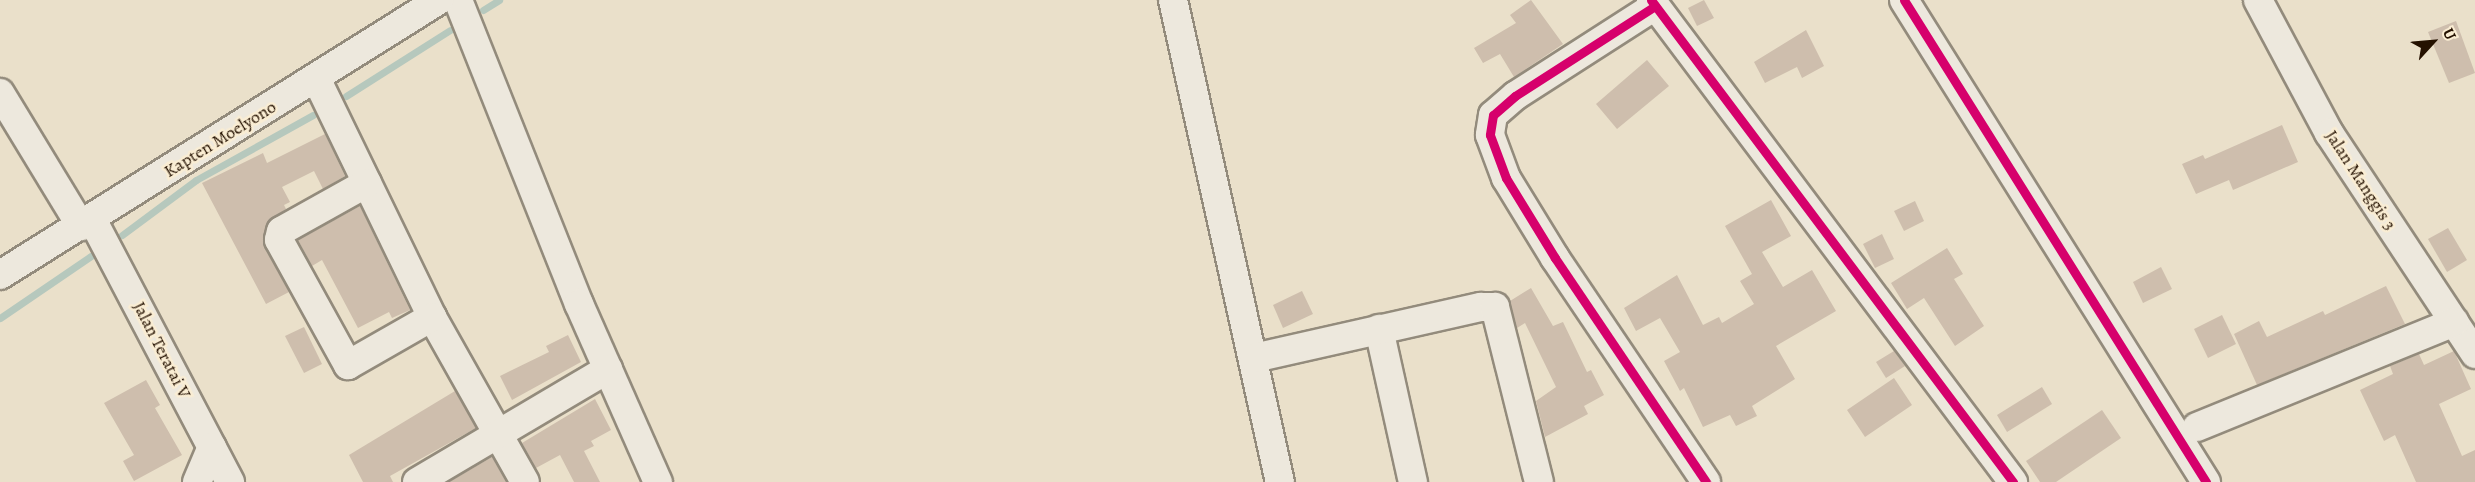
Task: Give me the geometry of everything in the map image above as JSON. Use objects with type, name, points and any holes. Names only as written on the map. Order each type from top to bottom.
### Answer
[{"type":"street","name":"Kapten Moelyono","points":[[0,275],[439,0]]},
{"type":"street","points":[[458,0],[608,369],[658,482]]},
{"type":"street","points":[[1173,0],[1280,482]]},
{"type":"street","points":[[1904,0],[2206,482]]},
{"type":"street","name":"Jalan Manggis 3","points":[[2258,0],[2329,133],[2475,354]]},
{"type":"street","points":[[1706,482],[1555,258],[1506,178],[1490,135],[1493,114],[1515,96],[1653,3],[2013,482]]},
{"type":"street","points":[[316,78],[432,317],[525,482]]},
{"type":"street","name":"Jalan Teratai V","points":[[0,93],[86,223],[230,482]]},
{"type":"street","points":[[367,183],[281,231],[279,240],[348,365],[432,317]]},
{"type":"street","points":[[1254,358],[1481,307],[1495,307],[1539,482]]},
{"type":"street","points":[[2197,427],[2454,322]]},
{"type":"street","points":[[1379,329],[1413,482]]},
{"type":"street","points":[[417,482],[608,369]]},
{"type":"street","points":[[197,482],[212,447]]},
{"type":"building","points":[[1531,0],[1563,44],[1514,77],[1500,54],[1483,63],[1474,48],[1516,23],[1510,15]]},
{"type":"building","points":[[1704,0],[1714,18],[1697,26],[1688,8]]},
{"type":"building","points":[[2456,21],[2475,73],[2449,83],[2428,32]]},
{"type":"building","points":[[1806,30],[1824,66],[1802,78],[1797,67],[1765,83],[1754,62]]},
{"type":"building","points":[[1647,60],[1669,86],[1617,129],[1596,104]]},
{"type":"building","points":[[2282,125],[2298,162],[2233,190],[2229,180],[2196,194],[2182,164],[2203,155],[2205,159]]},
{"type":"building","points":[[325,134],[345,176],[323,189],[314,171],[282,187],[290,202],[284,205],[286,209],[268,222],[263,237],[265,248],[289,292],[266,304],[202,183],[263,153],[267,163]]},
{"type":"building","points":[[1771,200],[1791,236],[1762,252],[1783,287],[1812,270],[1836,311],[1776,346],[1795,379],[1752,406],[1757,416],[1736,426],[1730,415],[1703,427],[1684,388],[1680,391],[1664,361],[1680,352],[1660,318],[1636,331],[1624,308],[1677,275],[1703,325],[1719,317],[1722,323],[1754,304],[1740,281],[1752,274],[1725,226]]},
{"type":"building","points":[[1915,201],[1924,221],[1904,231],[1894,211]]},
{"type":"building","points":[[360,206],[410,310],[392,318],[389,312],[358,328],[322,260],[312,266],[298,240]]},
{"type":"building","points":[[2448,228],[2467,260],[2447,272],[2428,239]]},
{"type":"building","points":[[1882,234],[1894,259],[1875,268],[1863,244]]},
{"type":"building","points":[[1947,248],[1963,274],[1954,279],[1984,326],[1955,346],[1924,298],[1907,309],[1891,283]]},
{"type":"building","points":[[2161,267],[2172,289],[2143,303],[2133,282]]},
{"type":"building","points":[[2386,286],[2405,324],[2257,385],[2234,334],[2259,321],[2267,337],[2323,311],[2325,315]]},
{"type":"building","points":[[1531,288],[1553,326],[1563,322],[1587,372],[1591,370],[1604,395],[1584,406],[1588,414],[1545,437],[1536,401],[1556,387],[1525,323],[1517,328],[1510,301]]},
{"type":"building","points":[[1302,291],[1313,314],[1283,328],[1273,305]]},
{"type":"building","points":[[2222,315],[2236,344],[2208,358],[2194,329]]},
{"type":"building","points":[[304,327],[322,364],[304,373],[285,336]]},
{"type":"building","points":[[568,335],[581,362],[512,400],[500,376],[549,352],[546,346]]},
{"type":"building","points":[[1894,351],[1905,366],[1886,378],[1876,362]]},
{"type":"building","points":[[2454,351],[2471,389],[2439,404],[2462,456],[2475,450],[2475,482],[2416,482],[2395,435],[2384,441],[2360,390],[2393,374],[2390,366],[2419,354],[2424,365]]},
{"type":"building","points":[[1894,378],[1912,405],[1865,437],[1847,410]]},
{"type":"building","points":[[146,380],[160,405],[155,408],[182,455],[134,481],[123,461],[134,455],[104,403]]},
{"type":"building","points":[[2042,387],[2052,404],[2007,432],[1997,415]]},
{"type":"building","points":[[455,391],[476,428],[390,476],[393,482],[363,482],[349,455]]},
{"type":"building","points":[[595,399],[611,430],[591,441],[594,446],[584,451],[600,482],[574,482],[560,455],[536,468],[522,443]]},
{"type":"building","points":[[2102,410],[2121,438],[2056,482],[2040,482],[2026,461]]},
{"type":"building","points":[[492,457],[506,482],[449,482]]},
{"type":"waterway","points":[[483,10],[499,0]]},
{"type":"waterway","points":[[346,96],[450,30]]},
{"type":"waterway","points":[[122,235],[196,180],[313,115]]},
{"type":"waterway","points":[[0,318],[91,256]]},
{"type":"cycle path","points":[[1651,0],[2013,482]]},
{"type":"cycle path","points":[[1904,0],[2206,482]]},
{"type":"cycle path","points":[[1655,6],[1515,96],[1493,115],[1490,135],[1506,178],[1555,258],[1706,482]]}]
